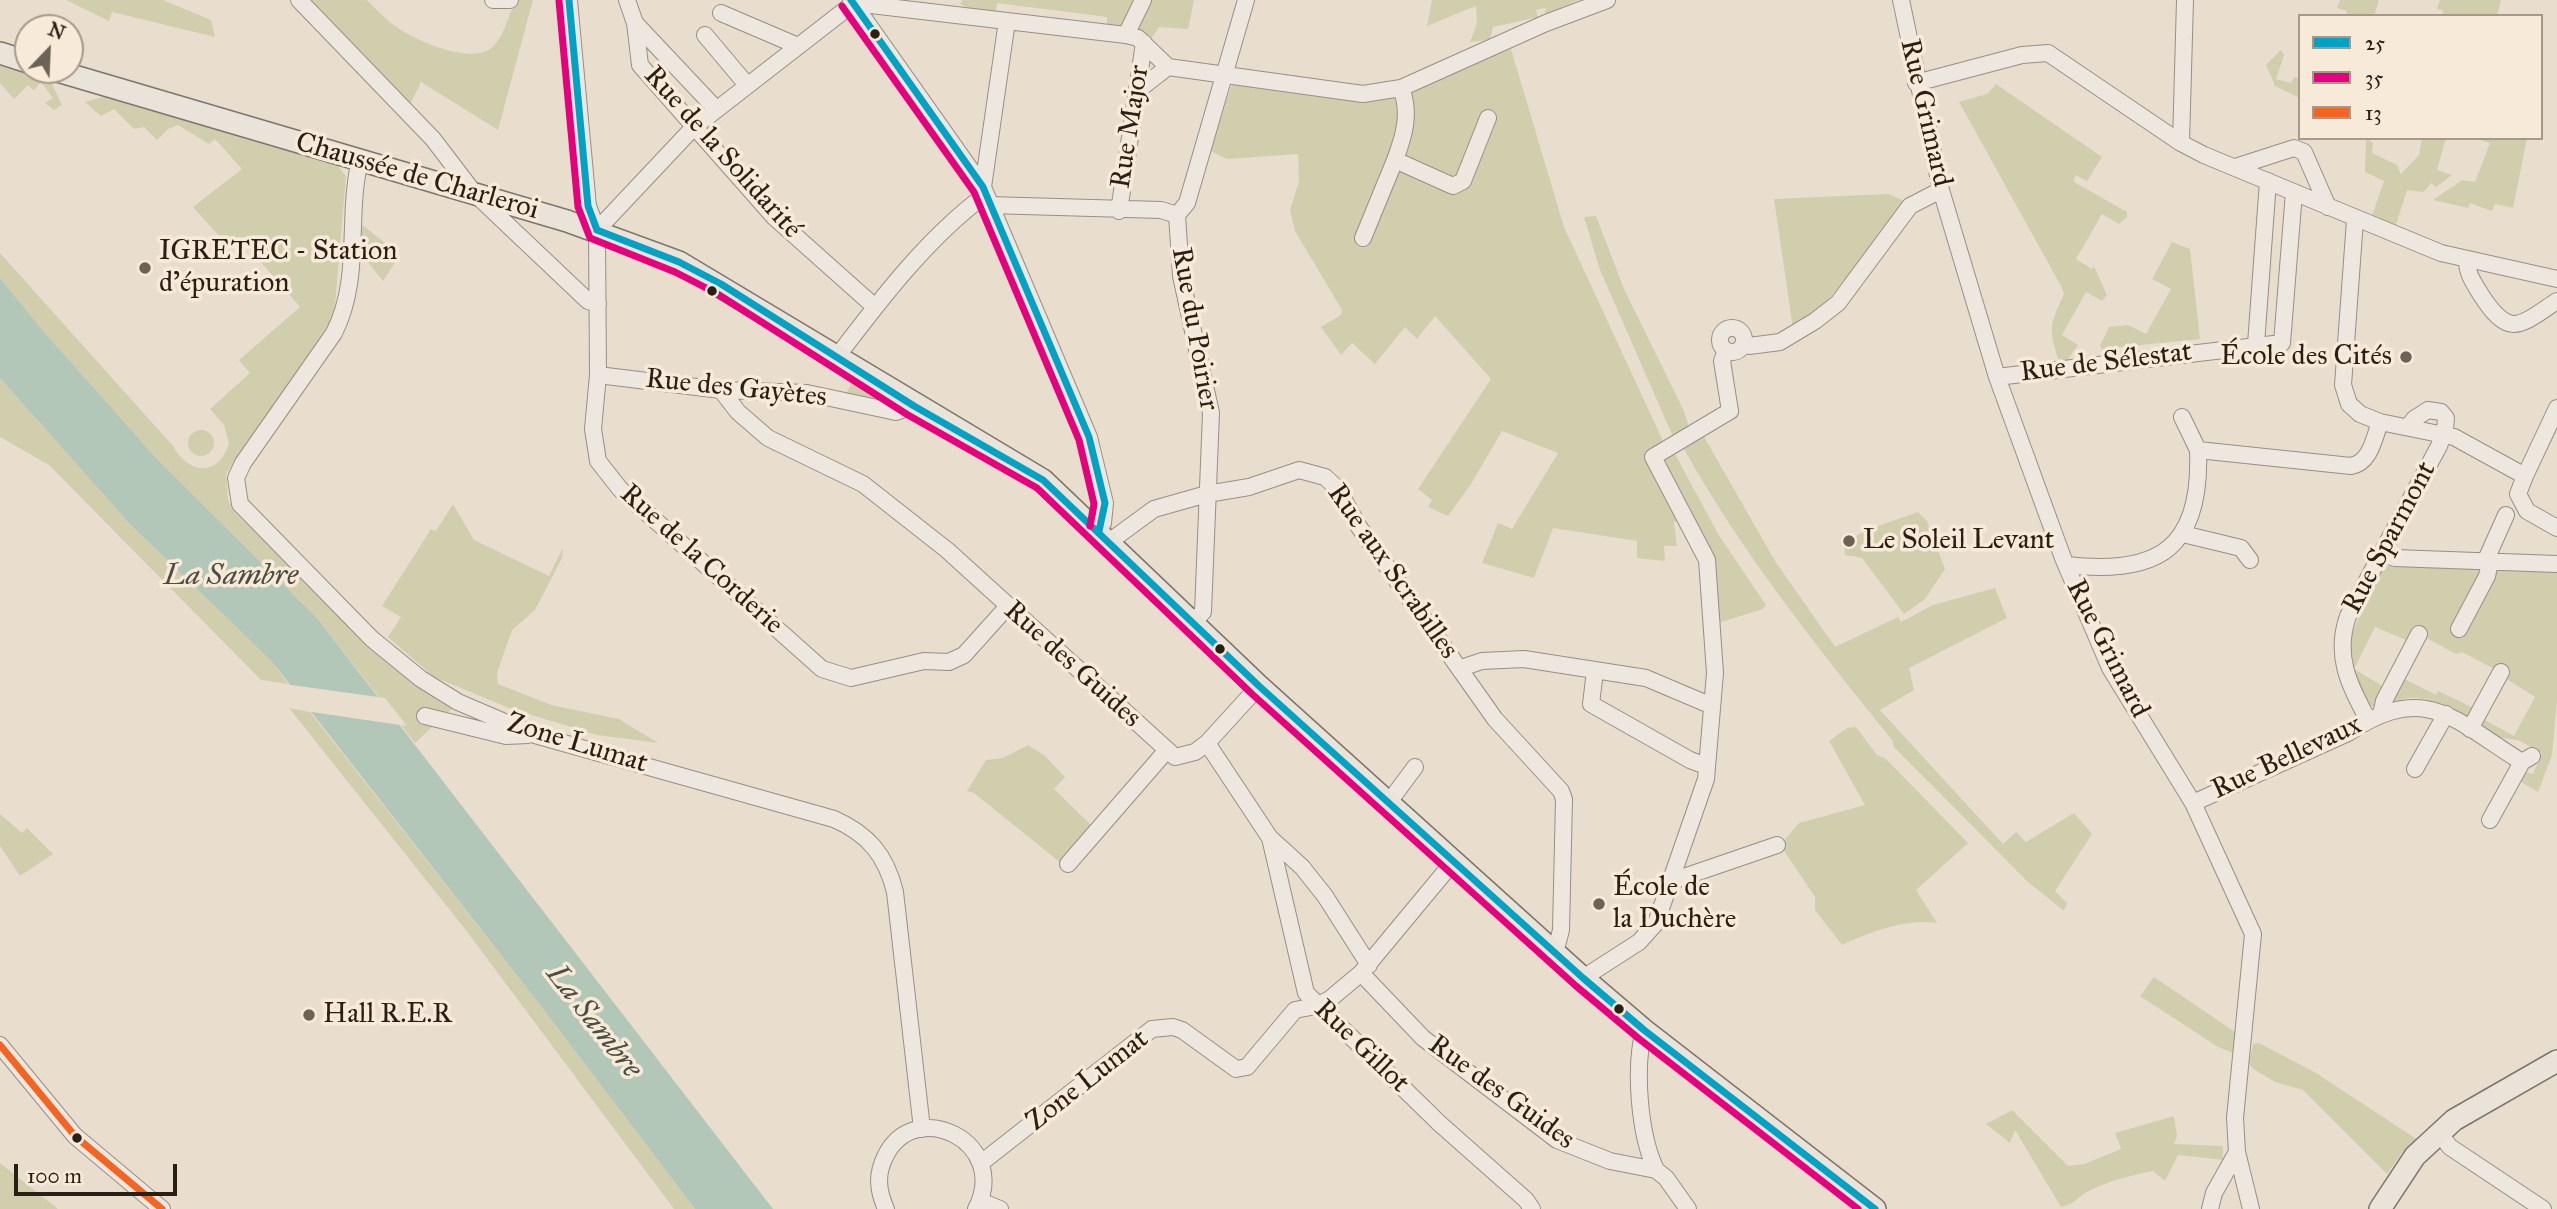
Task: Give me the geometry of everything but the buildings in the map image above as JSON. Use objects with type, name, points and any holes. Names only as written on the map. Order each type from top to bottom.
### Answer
[{"type":"main road","name":"Chaussée de Charleroi","points":[[84,79],[597,230],[679,262],[761,308],[914,406],[1043,480],[1259,686],[1583,978],[1644,1030],[1875,1209]]},
{"type":"main road","points":[[2380,1209],[2403,1171],[2439,1133],[2467,1111],[2557,1061]]},
{"type":"street","points":[[299,0],[433,139],[475,194],[588,301],[598,304]]},
{"type":"street","points":[[493,0],[510,0]]},
{"type":"street","name":"Rue de la Corderie","points":[[569,0],[588,206],[597,230],[598,375],[593,429],[598,461],[620,489],[822,669],[851,678],[924,661],[949,662],[964,655],[1008,606]]},
{"type":"street","points":[[627,0],[635,23]]},
{"type":"street","points":[[1126,35],[1143,0]]},
{"type":"street","name":"Rue du Poirier","points":[[1192,623],[1203,612],[1207,494],[1213,437],[1211,413],[1181,276],[1177,215],[1187,203],[1246,0]]},
{"type":"street","points":[[597,230],[693,128],[853,2],[953,6],[1007,21],[1126,35],[1144,43],[1168,67],[1224,77],[1363,94],[1401,88],[1546,23],[1607,0]]},
{"type":"street","name":"Rue Grimard","points":[[1901,0],[1916,83],[1941,190],[1997,377],[2066,565],[2110,668],[2193,803],[2254,941],[2235,1118],[2237,1152],[2250,1209]]},
{"type":"street","points":[[2181,143],[2185,0]]},
{"type":"street","points":[[853,2],[985,196],[1089,437],[1105,503],[1104,537]]},
{"type":"street","points":[[721,13],[798,46]]},
{"type":"street","points":[[985,196],[1007,21]]},
{"type":"street","name":"Rue de la Solidarité","points":[[635,23],[716,109]]},
{"type":"street","name":"Rue de la Solidarité","points":[[635,23],[640,65],[693,128],[774,217],[875,307]]},
{"type":"street","points":[[705,35],[747,85]]},
{"type":"street","name":"Rue Major","points":[[1119,211],[1144,43]]},
{"type":"street","points":[[1916,83],[2022,55],[2048,53],[2181,143],[2235,167],[2355,220],[2441,253],[2557,279]]},
{"type":"street","points":[[1137,91],[1168,67]]},
{"type":"street","points":[[1363,238],[1405,130],[1406,107],[1401,88]]},
{"type":"street","points":[[1395,160],[1457,186],[1465,176],[1488,118]]},
{"type":"street","points":[[2235,167],[2294,148],[2304,152],[2328,207]]},
{"type":"street","name":"Zone Lumat","points":[[360,160],[352,207],[354,254],[341,320],[243,463],[236,478],[240,504],[396,660],[458,702],[535,735],[834,819],[852,826],[870,840],[884,858],[895,892],[922,1129]]},
{"type":"street","points":[[2256,344],[2268,181]]},
{"type":"street","points":[[1583,978],[1639,942],[1656,923],[1701,802],[1706,765],[1715,673],[1707,560],[1653,457],[1730,411],[1723,361],[1726,350],[1735,351],[1743,344],[1749,346],[1780,342],[1815,321],[1838,303],[1910,206],[1941,190]]},
{"type":"street","name":"Rue de Sélestat","points":[[1997,377],[2282,343],[2294,192]]},
{"type":"street","points":[[836,358],[875,307],[963,211],[985,196],[1119,211],[1161,210],[1177,215]]},
{"type":"street","points":[[2355,220],[2344,393],[2349,404],[2360,414],[2380,422],[2454,437],[2525,476]]},
{"type":"street","points":[[2467,259],[2471,280],[2501,321],[2510,324],[2525,322],[2557,301]]},
{"type":"street","name":"Rue des Gayètes","points":[[598,375],[721,390],[807,393],[896,412],[914,406]]},
{"type":"street","name":"Rue des Guides","points":[[721,390],[738,412],[768,438],[863,484],[947,550],[1175,757],[1195,752],[1206,743],[1270,838],[1302,867],[1325,896],[1365,969],[1423,1038],[1557,1140],[1610,1161],[1656,1170]]},
{"type":"street","points":[[2557,408],[2518,494],[2523,507],[2557,528]]},
{"type":"street","points":[[2066,565],[2129,567],[2154,556],[2183,534],[2198,491],[2198,450],[2182,417]]},
{"type":"street","points":[[2198,450],[2360,465],[2367,457],[2380,422]]},
{"type":"street","name":"Rue Sparmont","points":[[2374,717],[2347,680],[2341,658],[2341,634],[2347,616],[2443,436]]},
{"type":"street","name":"Rue aux Scrabilles","points":[[1104,537],[1154,509],[1207,494],[1249,487],[1299,470],[1316,473],[1333,482],[1359,527],[1461,668],[1482,661],[1524,659],[1646,678],[1712,706]]},
{"type":"street","points":[[2459,629],[2487,576],[2487,562],[2506,515]]},
{"type":"street","points":[[2183,534],[2241,548],[2250,560]]},
{"type":"street","points":[[2382,554],[2395,558],[2557,565]]},
{"type":"street","name":"Rue Bellevaux","points":[[2374,717],[2419,634]]},
{"type":"street","points":[[1461,668],[1495,719],[1561,791],[1564,799],[1561,930],[1555,953]]},
{"type":"street","points":[[1595,671],[1591,704],[1690,760],[1706,765]]},
{"type":"street","points":[[2470,729],[2501,672]]},
{"type":"street","points":[[1206,743],[1259,686]]},
{"type":"street","name":"Rue Bellevaux","points":[[2193,803],[2348,733],[2374,717],[2415,706],[2430,707],[2446,714],[2527,759],[2490,820]]},
{"type":"street","points":[[2415,769],[2446,714]]},
{"type":"street","points":[[425,716],[506,736],[535,735]]},
{"type":"street","points":[[1068,864],[1167,750]]},
{"type":"street","points":[[1389,802],[1415,767]]},
{"type":"street","name":"Rue Gillot","points":[[1270,838],[1306,993],[1316,1006],[1439,1123],[1526,1199],[1532,1209]]},
{"type":"street","points":[[1672,881],[1777,845]]},
{"type":"street","name":"Zone Lumat","points":[[981,1163],[1142,1034],[1160,1027],[1173,1027],[1201,1042],[1236,1069],[1247,1067],[1295,1010],[1316,1006],[1365,969],[1454,862]]},
{"type":"street","points":[[1644,1030],[1638,1053],[1647,1151],[1656,1170],[1666,1178],[1688,1209]]},
{"type":"street","points":[[0,1045],[75,1136],[162,1209]]},
{"type":"street","points":[[886,1209],[880,1196],[880,1166],[888,1150],[899,1139],[922,1129],[951,1132],[971,1147],[981,1163],[984,1181],[978,1205],[1000,1209]]},
{"type":"street","points":[[2439,1133],[2450,1147],[2543,1209]]},
{"type":"street","points":[[2210,1209],[2214,1193],[2237,1152]]},
{"type":"shaded area","points":[[66,0],[163,0],[211,20],[215,37],[112,12],[109,21]]},
{"type":"shaded area","points":[[299,0],[367,0],[391,23],[415,38],[442,49],[470,54],[482,53],[496,44],[515,0],[533,0],[498,130],[421,82],[407,111]]},
{"type":"shaded area","points":[[963,0],[1194,0],[1188,29],[1159,27],[1149,42],[1107,28],[1107,17],[997,3],[996,12],[987,12],[960,4]]},
{"type":"shaded area","points":[[1432,0],[1578,0],[1544,16],[1546,8],[1536,10],[1538,17],[1493,27],[1490,40],[1470,42],[1477,23],[1476,6],[1427,26]]},
{"type":"shaded area","points":[[2340,0],[2379,0],[2375,14],[2346,14],[2347,11],[2337,8]]},
{"type":"shaded area","points":[[2440,0],[2501,0],[2498,14],[2442,14],[2443,10],[2437,9]]},
{"type":"shaded area","points":[[1511,49],[1564,227],[1663,441],[1655,461],[1674,452],[1718,534],[1766,605],[1763,609],[1718,623],[1687,518],[1674,522],[1677,546],[1664,546],[1665,561],[1637,558],[1637,541],[1553,528],[1534,578],[1482,563],[1498,523],[1512,529],[1558,453],[1502,431],[1471,484],[1448,516],[1428,507],[1432,500],[1418,489],[1491,379],[1435,316],[1417,339],[1405,327],[1375,364],[1352,343],[1341,355],[1321,327],[1341,315],[1342,310],[1295,231],[1290,210],[1299,181],[1298,154],[1227,159],[1210,151],[1233,81],[1387,93]]},
{"type":"shaded area","points":[[2281,50],[2284,55],[2276,79],[2291,83],[2294,77],[2298,78],[2298,97],[2275,86],[2266,65]]},
{"type":"shaded area","points":[[0,61],[14,66],[14,84],[39,84],[34,90],[28,85],[14,99],[0,83]]},
{"type":"shaded area","points":[[42,84],[52,84],[62,105],[54,110],[45,103],[53,98]]},
{"type":"shaded area","points":[[1996,84],[2102,157],[2087,181],[2075,175],[2074,182],[2127,212],[2127,217],[2119,224],[2102,214],[2076,259],[2092,269],[2094,266],[2107,295],[2102,301],[2086,292],[2062,335],[2078,345],[2067,361],[2058,359],[2052,332],[2053,319],[2064,294],[2061,286],[1959,102],[1987,94]]},
{"type":"shaded area","points":[[106,96],[337,165],[346,176],[334,317],[226,474],[228,500],[235,513],[416,683],[453,708],[415,743],[317,618],[157,459],[41,330],[0,278],[0,253],[179,455],[195,467],[211,467],[218,462],[229,443],[224,425],[210,409],[250,373],[239,360],[300,307],[240,238],[229,247],[193,207],[242,169],[215,139],[209,144],[178,125],[168,129],[157,140],[144,127],[134,129],[114,109],[101,116],[85,102]]},
{"type":"shaded area","points":[[2366,140],[2373,143],[2372,153],[2397,165],[2401,174],[2419,155],[2422,140],[2445,140],[2437,170],[2452,175],[2436,187],[2431,183],[2424,192],[2407,190],[2395,228],[2371,219],[2384,181],[2365,172]]},
{"type":"shaded area","points":[[2480,140],[2527,140],[2513,208],[2495,204],[2492,211],[2470,203],[2468,208],[2433,200],[2462,180],[2475,182],[2490,143]]},
{"type":"shaded area","points":[[1888,194],[1907,202],[1824,305],[1793,329],[1774,199]]},
{"type":"shaded area","points":[[1596,216],[1624,289],[1684,411],[1689,427],[1674,439],[1600,270],[1584,217]]},
{"type":"shaded area","points":[[361,224],[398,253],[383,281],[363,256]]},
{"type":"shaded area","points":[[2172,242],[2190,249],[2200,339],[2102,349],[2100,346],[2109,327],[2128,325],[2146,334],[2171,289],[2152,279]]},
{"type":"shaded area","points":[[855,375],[894,401],[889,408],[845,397]]},
{"type":"shaded area","points":[[0,378],[128,522],[273,663],[288,684],[261,680],[49,465],[0,437]]},
{"type":"shaded area","points":[[201,430],[210,434],[214,443],[210,452],[201,456],[192,452],[188,443],[192,434]]},
{"type":"shaded area","points":[[1703,435],[1775,561],[1835,647],[1898,617],[1901,622],[1933,605],[1995,588],[2007,618],[1909,668],[1914,690],[1880,710],[2003,844],[2016,832],[2026,842],[2074,813],[2092,834],[2055,891],[2067,903],[2064,911],[2028,882],[1894,747],[1892,740],[1756,562],[1707,488],[1684,449]]},
{"type":"shaded area","points":[[453,504],[474,540],[549,576],[563,548],[562,558],[535,610],[512,630],[497,673],[498,684],[551,705],[619,719],[658,743],[597,735],[509,708],[434,677],[388,637],[401,617],[382,606],[431,529],[436,531]]},
{"type":"shaded area","points":[[1918,512],[1927,521],[1945,569],[1925,599],[1904,614],[1862,558],[1845,555],[1844,544],[1864,531]]},
{"type":"shaded area","points":[[2434,560],[2557,571],[2557,701],[2552,755],[2538,792],[2516,779],[2525,772],[2533,774],[2542,753],[2518,740],[2495,737],[2480,724],[2483,719],[2514,736],[2535,697],[2500,672],[2462,652],[2456,654],[2419,634],[2411,642],[2375,627],[2354,669],[2386,688],[2374,706],[2367,707],[2350,672],[2350,639],[2379,567]]},
{"type":"shaded area","points":[[2401,677],[2436,695],[2438,691],[2476,709],[2464,717],[2430,701],[2412,698],[2395,703],[2388,700]]},
{"type":"shaded area","points":[[289,708],[310,712],[537,1001],[695,1209],[674,1209],[465,929]]},
{"type":"shaded area","points":[[1856,727],[1877,755],[1885,758],[1968,843],[1916,890],[1937,923],[1901,924],[1842,945],[1815,910],[1815,897],[1780,845],[1799,823],[1865,805],[1829,741],[1847,728]]},
{"type":"shaded area","points":[[1028,745],[1044,755],[1065,777],[1054,789],[1091,825],[1061,863],[974,793],[967,791],[986,760],[1003,758]]},
{"type":"shaded area","points":[[0,814],[22,833],[27,828],[53,854],[20,876],[0,846]]},
{"type":"shaded area","points":[[2154,977],[2235,1032],[2233,1053],[2218,1047],[2140,996]]},
{"type":"shaded area","points":[[2259,1043],[2316,1073],[2418,1140],[2402,1153],[2387,1174],[2303,1090],[2275,1082],[2252,1068],[2249,1063],[2253,1044]]},
{"type":"shaded area","points":[[2012,1110],[2068,1166],[2084,1164],[2121,1149],[2115,1133],[2174,1116],[2177,1136],[2174,1144],[2223,1146],[2223,1160],[2178,1155],[2165,1181],[2153,1171],[2129,1176],[2096,1187],[2061,1207],[2015,1130],[2010,1143],[1986,1124]]},
{"type":"shaded area","points":[[0,1163],[58,1209],[0,1209]]},
{"type":"water","name":"La Sambre","points":[[0,278],[42,330],[157,459],[317,618],[773,1209],[695,1209],[537,1001],[273,663],[128,522],[0,378]]},
{"type":"pier","points":[[284,684],[385,698],[407,726],[305,711]]},
{"type":"transit line","name":"25","points":[[569,0],[588,206],[597,230]]},
{"type":"transit line","name":"25","points":[[851,0],[983,187],[1089,437],[1105,503],[1099,531]]},
{"type":"transit line","name":"35","points":[[559,1],[578,207],[590,238],[675,272],[716,293],[908,415],[1037,488],[1252,694],[1576,986],[1638,1038],[1858,1209]]},
{"type":"transit line","name":"35","points":[[842,6],[974,192],[1079,440],[1094,504],[1090,526]]},
{"type":"transit line","name":"25","points":[[597,230],[679,262],[721,284],[914,406],[1043,480],[1259,686],[1583,978],[1644,1030],[1875,1209]]},
{"type":"transit line","name":"13","points":[[0,1045],[75,1136],[162,1209]]},
{"type":"place","name":"IGRETEC - Station d'épuration","points":[[145,268]]},
{"type":"place","name":"École des Cités","points":[[2406,357]]},
{"type":"place","name":"Le Soleil Levant","points":[[1849,541]]},
{"type":"place","name":"École de la Duchère","points":[[1599,904]]},
{"type":"place","name":"Hall R.E.R","points":[[309,1015]]}]
